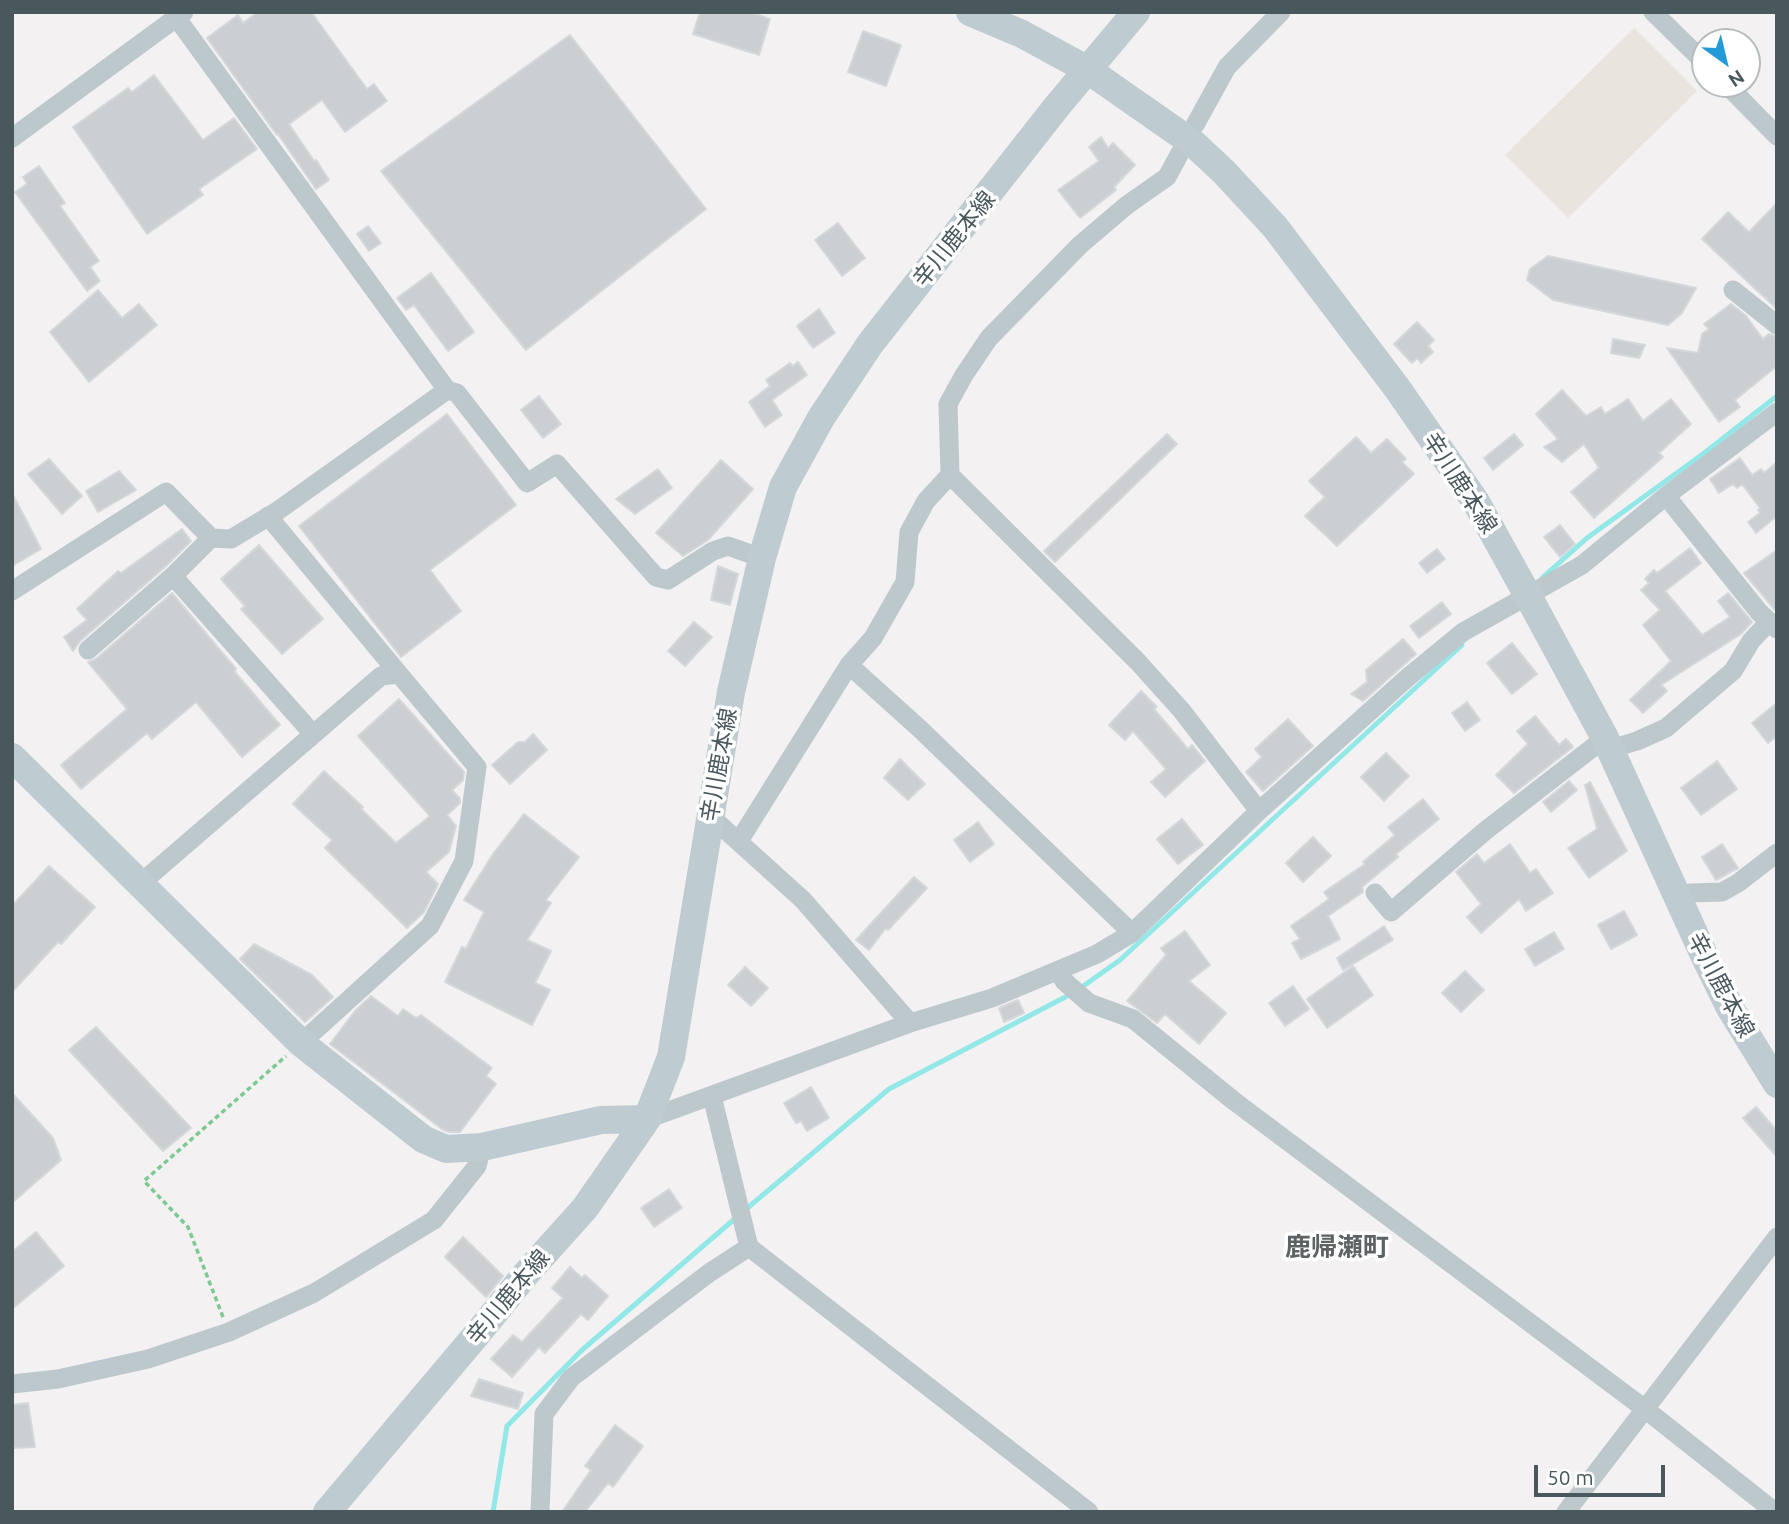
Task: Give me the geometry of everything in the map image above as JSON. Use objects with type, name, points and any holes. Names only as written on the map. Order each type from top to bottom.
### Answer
[{"type":"main road","points":[[970,12],[1022,34],[1088,70],[1136,12]]},
{"type":"main road","name":"辛川鹿本線","points":[[327,1512],[524,1275],[585,1208],[647,1119],[671,1057],[731,692],[762,558],[783,487],[821,418],[870,344],[1088,70],[1194,144],[1275,227],[1396,388],[1476,502],[1607,744],[1730,1008],[1777,1084]]},
{"type":"main road","points":[[12,757],[301,1043],[423,1139],[446,1149],[482,1147],[601,1120],[647,1119]]},
{"type":"street","points":[[1195,125],[1227,67],[1281,12]]},
{"type":"street","points":[[1653,12],[1691,49]]},
{"type":"street","points":[[12,138],[180,15],[447,390],[457,393],[527,483],[557,464],[656,577],[668,580],[713,551],[728,546],[762,558]]},
{"type":"street","points":[[1740,98],[1777,136]]},
{"type":"street","points":[[1180,153],[1167,177],[1127,205],[1080,246],[989,338],[948,404],[950,475],[1138,662],[1182,712],[1259,811]]},
{"type":"street","points":[[1733,290],[1777,325]]},
{"type":"street","points":[[12,591],[166,492],[211,538],[231,539],[447,390]]},
{"type":"street","points":[[647,1119],[910,1023],[992,998],[1097,954],[1132,933],[1259,811],[1407,678],[1464,632],[1582,565],[1666,496],[1777,412]]},
{"type":"street","points":[[739,841],[849,665],[873,638],[905,582],[909,533],[926,501],[950,475]]},
{"type":"street","points":[[1375,894],[1391,912],[1485,831],[1607,744],[1637,741],[1666,728],[1733,671],[1751,641],[1773,625],[1759,612],[1666,496]]},
{"type":"street","points":[[268,516],[477,767],[464,861],[430,926],[301,1043]]},
{"type":"street","points":[[88,650],[173,576],[211,538]]},
{"type":"street","points":[[173,576],[313,734]]},
{"type":"street","points":[[849,665],[920,729],[1132,933]]},
{"type":"street","points":[[141,883],[381,676],[399,674]]},
{"type":"street","points":[[709,815],[803,900],[895,1002],[910,1023]]},
{"type":"street","points":[[1680,903],[1690,893],[1721,892],[1738,883],[1777,853]]},
{"type":"street","points":[[1059,971],[1064,981],[1089,1003],[1133,1019],[1234,1101],[1645,1409],[1775,1512]]},
{"type":"street","points":[[712,1096],[749,1247],[1089,1512]]},
{"type":"street","points":[[12,1384],[58,1379],[149,1359],[229,1332],[314,1293],[435,1220],[477,1166],[482,1147]]},
{"type":"street","points":[[1566,1512],[1777,1237]]},
{"type":"street","points":[[540,1512],[544,1414],[571,1378],[709,1273],[749,1247]]},
{"type":"path","points":[[229,1332],[188,1227],[144,1181],[301,1043]]},
{"type":"shaded area","points":[[1634,28],[1691,85],[1691,97],[1568,218],[1505,155]]},
{"type":"building","points":[[258,12],[311,12],[367,89],[374,84],[387,101],[345,132],[322,100],[289,124],[329,180],[316,189],[207,38],[238,15],[243,23]]},
{"type":"building","points":[[700,12],[749,12],[770,19],[759,55],[693,34]]},
{"type":"building","points":[[863,31],[901,45],[886,86],[848,72]]},
{"type":"building","points":[[570,35],[706,209],[526,350],[381,171]]},
{"type":"building","points":[[154,75],[203,140],[234,118],[257,149],[199,189],[203,195],[147,234],[73,127],[128,88],[132,92]]},
{"type":"building","points":[[1101,137],[1108,148],[1113,143],[1135,165],[1114,187],[1116,190],[1080,218],[1058,190],[1099,161],[1089,147]]},
{"type":"building","points":[[39,166],[65,203],[60,206],[99,261],[90,267],[100,281],[87,291],[15,192],[27,184],[23,177]]},
{"type":"building","points":[[1777,203],[1777,309],[1702,239],[1728,212],[1749,232]]},
{"type":"building","points":[[838,223],[865,258],[842,276],[815,240]]},
{"type":"building","points":[[368,226],[381,243],[369,251],[357,234]]},
{"type":"building","points":[[1548,256],[1696,288],[1682,313],[1668,325],[1553,300],[1527,280],[1530,269]]},
{"type":"building","points":[[431,273],[474,332],[448,351],[414,305],[406,310],[397,298]]},
{"type":"building","points":[[98,290],[122,318],[139,304],[157,325],[89,382],[50,332]]},
{"type":"building","points":[[1731,304],[1746,316],[1763,339],[1769,334],[1777,337],[1777,366],[1735,400],[1740,407],[1719,422],[1667,348],[1698,353],[1702,334],[1709,329],[1704,324]]},
{"type":"building","points":[[819,309],[835,333],[813,348],[797,326]]},
{"type":"building","points":[[1417,322],[1434,340],[1428,346],[1433,352],[1421,363],[1417,358],[1412,363],[1394,344]]},
{"type":"building","points":[[1613,339],[1645,345],[1639,358],[1611,353]]},
{"type":"building","points":[[798,362],[807,375],[772,400],[782,415],[765,427],[749,402],[770,386],[766,380],[790,363],[793,366]]},
{"type":"building","points":[[1562,390],[1586,416],[1601,407],[1605,414],[1628,399],[1643,421],[1671,399],[1691,424],[1659,453],[1663,457],[1594,518],[1571,492],[1599,468],[1584,444],[1562,462],[1544,447],[1558,439],[1536,414]]},
{"type":"building","points":[[539,396],[561,424],[543,438],[521,410]]},
{"type":"building","points":[[447,414],[516,505],[430,570],[461,611],[401,657],[299,526]]},
{"type":"building","points":[[1167,434],[1177,444],[1055,562],[1044,551]]},
{"type":"building","points":[[1514,434],[1523,445],[1493,470],[1484,458]]},
{"type":"building","points":[[1356,437],[1371,453],[1387,439],[1406,459],[1402,462],[1414,474],[1337,546],[1305,516],[1325,497],[1309,481]]},
{"type":"building","points":[[1740,458],[1752,475],[1761,469],[1764,473],[1777,462],[1777,516],[1756,533],[1748,522],[1760,513],[1760,508],[1742,484],[1737,488],[1733,484],[1719,493],[1710,479]]},
{"type":"building","points":[[49,459],[82,496],[62,514],[28,474]]},
{"type":"building","points":[[721,460],[753,489],[708,540],[683,556],[656,533]]},
{"type":"building","points":[[658,469],[672,488],[635,514],[616,499]]},
{"type":"building","points":[[119,471],[136,490],[98,512],[86,491]]},
{"type":"building","points":[[12,493],[41,549],[12,566]]},
{"type":"building","points":[[1560,525],[1575,544],[1560,557],[1544,537]]},
{"type":"building","points":[[182,529],[191,541],[80,641],[73,651],[64,637],[87,620],[77,609],[118,571],[121,573]]},
{"type":"building","points":[[259,545],[323,619],[282,654],[241,609],[245,606],[221,579]]},
{"type":"building","points":[[1690,548],[1701,563],[1665,591],[1702,635],[1730,617],[1718,601],[1728,593],[1752,622],[1741,634],[1661,685],[1667,691],[1643,713],[1630,700],[1671,661],[1643,625],[1660,610],[1641,590],[1649,583],[1645,579],[1654,570],[1657,573]]},
{"type":"building","points":[[1437,549],[1445,559],[1427,573],[1419,563]]},
{"type":"building","points":[[1777,550],[1777,609],[1775,610],[1744,573]]},
{"type":"building","points":[[718,566],[738,574],[730,605],[711,600]]},
{"type":"building","points":[[172,593],[280,725],[242,757],[196,702],[152,739],[147,733],[81,789],[61,765],[127,709],[88,662],[96,659]]},
{"type":"building","points":[[1442,602],[1451,614],[1419,638],[1410,626]]},
{"type":"building","points":[[694,622],[712,637],[685,666],[668,651]]},
{"type":"building","points":[[1403,639],[1416,654],[1363,701],[1351,694],[1367,682],[1366,670]]},
{"type":"building","points":[[1512,643],[1537,674],[1512,694],[1487,663]]},
{"type":"building","points":[[1141,691],[1157,707],[1154,709],[1188,749],[1192,745],[1205,761],[1165,797],[1151,782],[1166,769],[1133,731],[1125,740],[1109,725]]},
{"type":"building","points":[[399,699],[464,772],[463,780],[452,790],[460,803],[447,815],[456,826],[449,852],[426,872],[438,884],[424,912],[407,928],[325,848],[332,840],[293,804],[324,771],[363,807],[361,809],[396,843],[430,816],[358,736]]},
{"type":"building","points":[[1467,702],[1480,720],[1465,731],[1452,713]]},
{"type":"building","points":[[1777,703],[1777,736],[1768,743],[1752,723]]},
{"type":"building","points":[[1535,716],[1559,745],[1566,739],[1573,747],[1514,793],[1496,775],[1528,744],[1517,731]]},
{"type":"building","points":[[1288,719],[1313,746],[1263,791],[1246,772],[1262,757],[1255,749]]},
{"type":"building","points":[[533,734],[547,750],[510,784],[492,765],[518,742],[525,742]]},
{"type":"building","points":[[1386,753],[1409,776],[1384,801],[1361,777]]},
{"type":"building","points":[[900,759],[925,784],[908,800],[884,778]]},
{"type":"building","points":[[1717,761],[1737,789],[1701,815],[1681,788]]},
{"type":"building","points":[[1569,781],[1577,790],[1551,812],[1543,802]]},
{"type":"building","points":[[1590,782],[1627,851],[1589,878],[1568,848],[1597,829],[1585,785]]},
{"type":"building","points":[[1423,799],[1439,819],[1396,854],[1398,857],[1362,887],[1363,892],[1328,916],[1340,939],[1301,959],[1292,943],[1300,939],[1291,926],[1329,899],[1324,892],[1365,864],[1363,862],[1395,835],[1388,827]]},
{"type":"building","points":[[524,814],[579,857],[546,900],[551,903],[527,940],[551,951],[535,983],[550,990],[532,1025],[445,982],[462,947],[466,949],[484,912],[464,900],[493,854]]},
{"type":"building","points":[[1182,819],[1203,845],[1178,864],[1157,839]]},
{"type":"building","points":[[978,822],[994,844],[970,862],[954,840]]},
{"type":"building","points":[[1313,837],[1331,856],[1303,882],[1286,863]]},
{"type":"building","points":[[1510,844],[1530,873],[1536,869],[1553,893],[1526,911],[1519,899],[1481,933],[1467,917],[1481,904],[1456,872],[1477,854],[1484,863]]},
{"type":"building","points":[[1722,844],[1738,868],[1716,880],[1702,857]]},
{"type":"building","points":[[49,866],[95,907],[12,992],[12,906]]},
{"type":"building","points":[[914,877],[927,888],[888,930],[886,928],[869,950],[856,940]]},
{"type":"building","points":[[1624,911],[1637,935],[1611,949],[1598,925]]},
{"type":"building","points":[[1384,926],[1393,940],[1343,970],[1337,958]]},
{"type":"building","points":[[1185,931],[1210,965],[1189,981],[1226,1013],[1199,1044],[1165,1014],[1157,1023],[1127,1001],[1166,955],[1161,948]]},
{"type":"building","points":[[1554,932],[1564,949],[1535,966],[1525,949]]},
{"type":"building","points":[[254,944],[312,975],[333,997],[305,1022],[240,959]]},
{"type":"building","points":[[1353,966],[1373,995],[1327,1028],[1307,999]]},
{"type":"building","points":[[745,967],[768,988],[751,1006],[728,985]]},
{"type":"building","points":[[1465,971],[1484,990],[1461,1012],[1442,993]]},
{"type":"building","points":[[1293,986],[1309,1009],[1285,1026],[1269,1003]]},
{"type":"building","points":[[371,996],[398,1016],[403,1009],[416,1018],[421,1015],[492,1068],[486,1076],[496,1084],[460,1132],[442,1129],[330,1044],[355,1011]]},
{"type":"building","points":[[1018,1000],[1024,1013],[1004,1022],[999,1008]]},
{"type":"building","points":[[96,1027],[191,1128],[163,1151],[69,1050]]},
{"type":"building","points":[[811,1087],[829,1118],[807,1131],[801,1121],[796,1123],[784,1103]]},
{"type":"building","points":[[12,1093],[53,1138],[61,1160],[12,1203]]},
{"type":"building","points":[[1756,1107],[1777,1131],[1777,1157],[1743,1118]]},
{"type":"building","points":[[669,1189],[682,1208],[654,1227],[641,1208]]},
{"type":"building","points":[[36,1232],[64,1266],[12,1309],[12,1252]]},
{"type":"building","points":[[463,1237],[503,1276],[486,1297],[445,1257]]},
{"type":"building","points":[[570,1267],[582,1278],[585,1275],[608,1296],[588,1320],[581,1314],[545,1353],[539,1347],[512,1377],[491,1359],[513,1335],[522,1342],[563,1298],[552,1288]]},
{"type":"building","points":[[479,1379],[523,1393],[518,1409],[471,1396]]},
{"type":"building","points":[[28,1403],[35,1447],[12,1448],[12,1405]]},
{"type":"building","points":[[615,1425],[643,1446],[613,1487],[608,1483],[585,1512],[562,1512],[591,1470],[585,1466]]},
{"type":"waterway","points":[[1542,578],[1587,538],[1703,454],[1777,396]]},
{"type":"waterway","points":[[1079,989],[1120,960],[1462,645]]},
{"type":"waterway","points":[[745,1210],[889,1089],[1071,994]]},
{"type":"waterway","points":[[493,1512],[507,1426],[582,1350],[738,1216]]},
{"type":"district","name":"鹿帰瀬町","points":[[1337,1247]]}]
